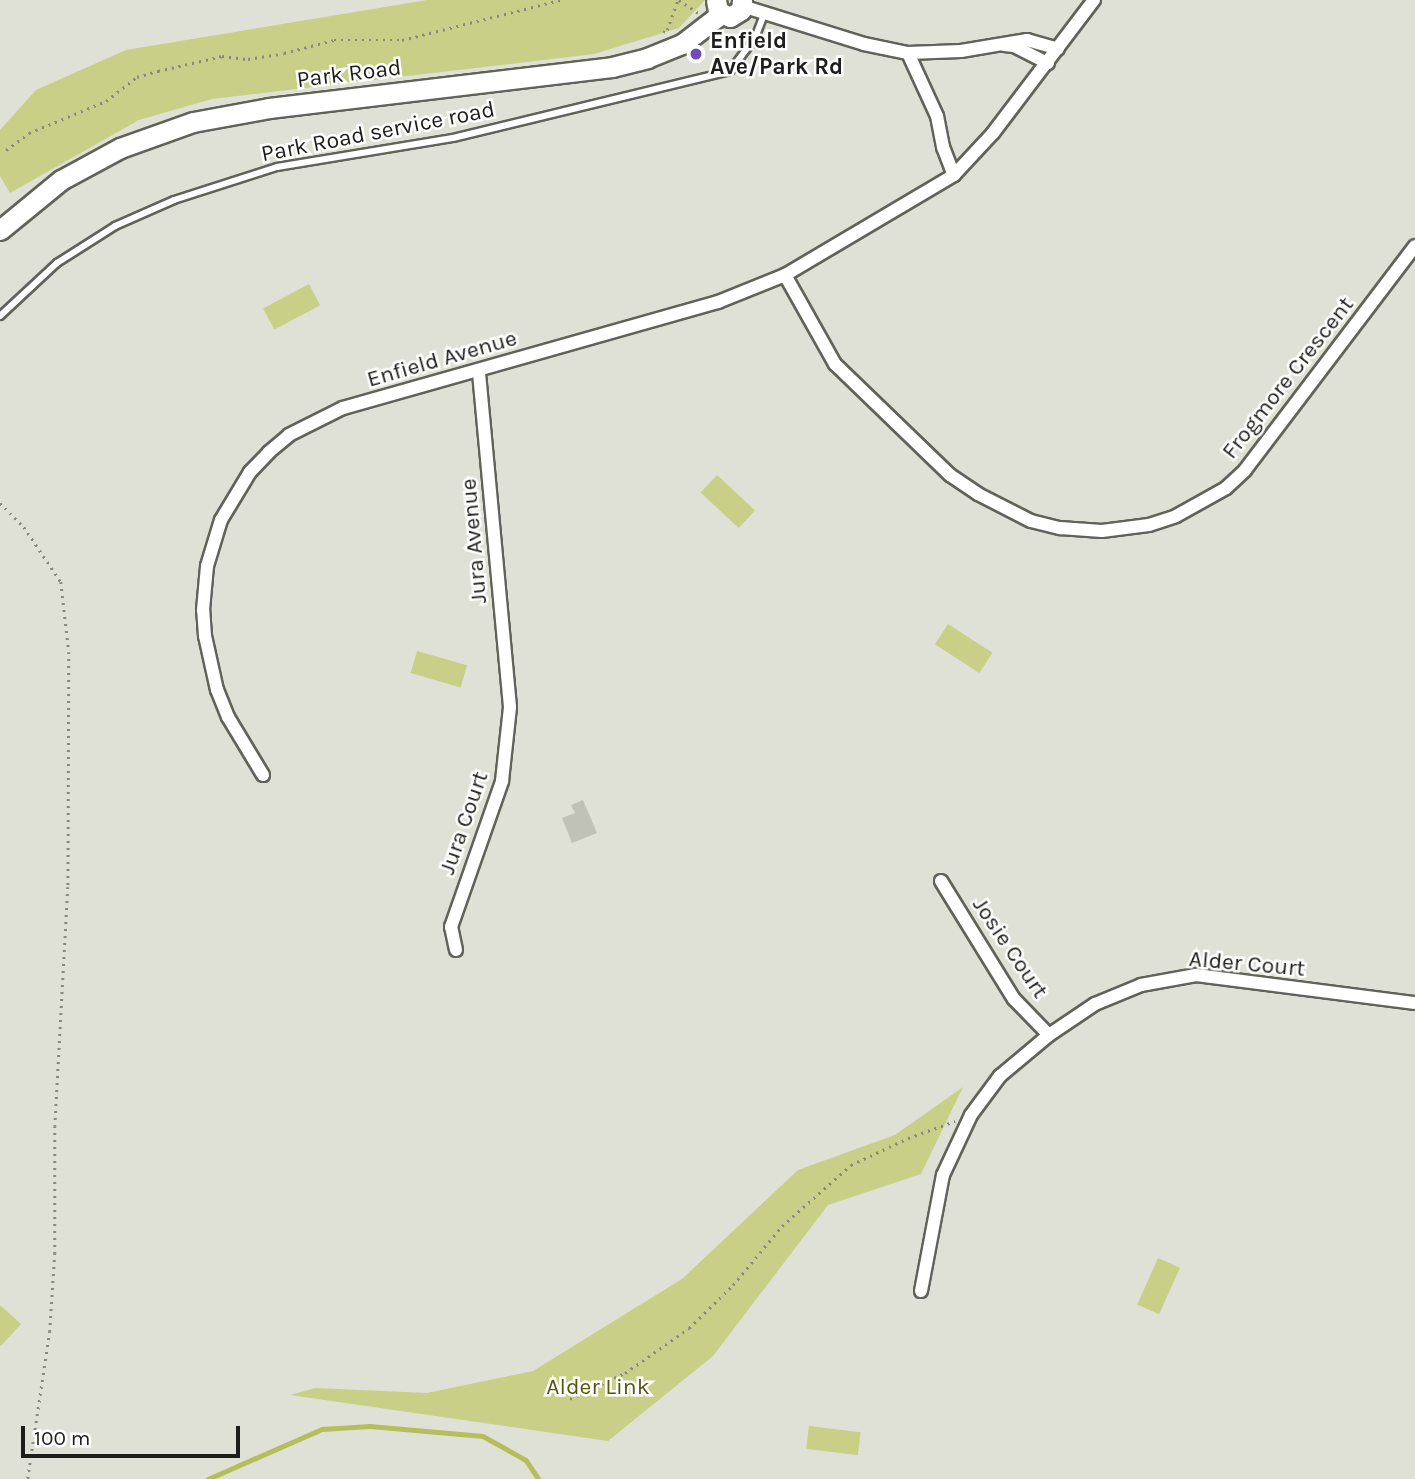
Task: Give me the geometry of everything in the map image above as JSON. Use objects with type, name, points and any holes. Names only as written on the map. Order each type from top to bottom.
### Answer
[{"type":"street","name":"Enfield Avenue","points":[[263,775],[228,717],[217,690],[205,636],[204,586],[212,542],[221,520],[250,472],[289,435],[344,408],[718,302],[785,275],[954,175],[993,133],[1094,0]]},
{"type":"street","points":[[742,3],[764,14],[882,49],[908,53],[961,51],[1027,40],[1058,49]]},
{"type":"street","name":"Park Road","points":[[0,230],[61,180],[120,148],[193,122],[269,108],[612,67],[648,58],[682,44],[718,7],[734,16],[742,3]]},
{"type":"street","points":[[1000,44],[1014,46],[1048,63]]},
{"type":"street","points":[[908,53],[937,116],[954,175]]},
{"type":"street","name":"Frogmore Crescent","points":[[785,275],[835,364],[950,475],[978,495],[1031,521],[1060,528],[1102,531],[1149,525],[1175,516],[1226,488],[1245,470],[1415,246]]},
{"type":"street","name":"Jura Avenue","points":[[479,370],[510,707]]},
{"type":"street","name":"Jura Court","points":[[456,950],[451,927],[502,781],[510,707]]},
{"type":"street","name":"Josie Court","points":[[941,881],[1014,999],[1049,1035]]},
{"type":"street","name":"Alder Court","points":[[921,1291],[943,1175],[971,1115],[1000,1076],[1049,1035],[1095,1003],[1141,985],[1196,975],[1415,1003]]},
{"type":"lane","name":"Park Road service road","points":[[0,316],[57,263],[115,226],[174,200],[277,167],[453,138],[730,71],[755,38],[764,14]]},
{"type":"path","points":[[6,150],[29,132],[106,102],[137,77],[158,71],[222,56],[248,60],[334,40],[402,40],[560,0]]},
{"type":"path","points":[[667,30],[678,0]]},
{"type":"path","points":[[0,503],[24,527],[61,582],[69,652],[68,887],[55,1126],[55,1253],[50,1331],[28,1479]]},
{"type":"path","points":[[570,1399],[625,1373],[690,1328],[733,1285],[782,1226],[850,1166],[908,1138],[971,1115]]},
{"type":"green space","points":[[427,0],[705,0],[679,28],[594,54],[212,99],[139,120],[10,193],[0,176],[0,130],[36,90],[126,50]]},
{"type":"green space","points":[[309,284],[320,305],[274,330],[263,308]]},
{"type":"green space","points":[[717,475],[755,510],[739,528],[701,493]]},
{"type":"green space","points":[[948,624],[992,653],[979,673],[935,644]]},
{"type":"green space","points":[[417,651],[467,665],[461,687],[411,673]]},
{"type":"green space","name":"Alder Link","points":[[963,1087],[921,1174],[828,1205],[713,1356],[608,1441],[290,1395],[315,1388],[427,1393],[533,1371],[682,1279],[798,1170],[895,1135]]},
{"type":"green space","points":[[1158,1258],[1180,1268],[1159,1314],[1137,1305]]},
{"type":"green space","points":[[0,1305],[21,1324],[1,1346],[0,1345]]},
{"type":"green space","points":[[809,1426],[861,1432],[858,1455],[806,1449]]},
{"type":"building","points":[[583,800],[597,833],[572,843],[562,818],[575,813],[571,805]]},
{"type":"waterway","points":[[208,1479],[322,1429],[370,1426],[483,1436],[526,1460],[539,1479]]},
{"type":"place","name":"Enfield Ave/Park Rd","points":[[696,54]]}]
